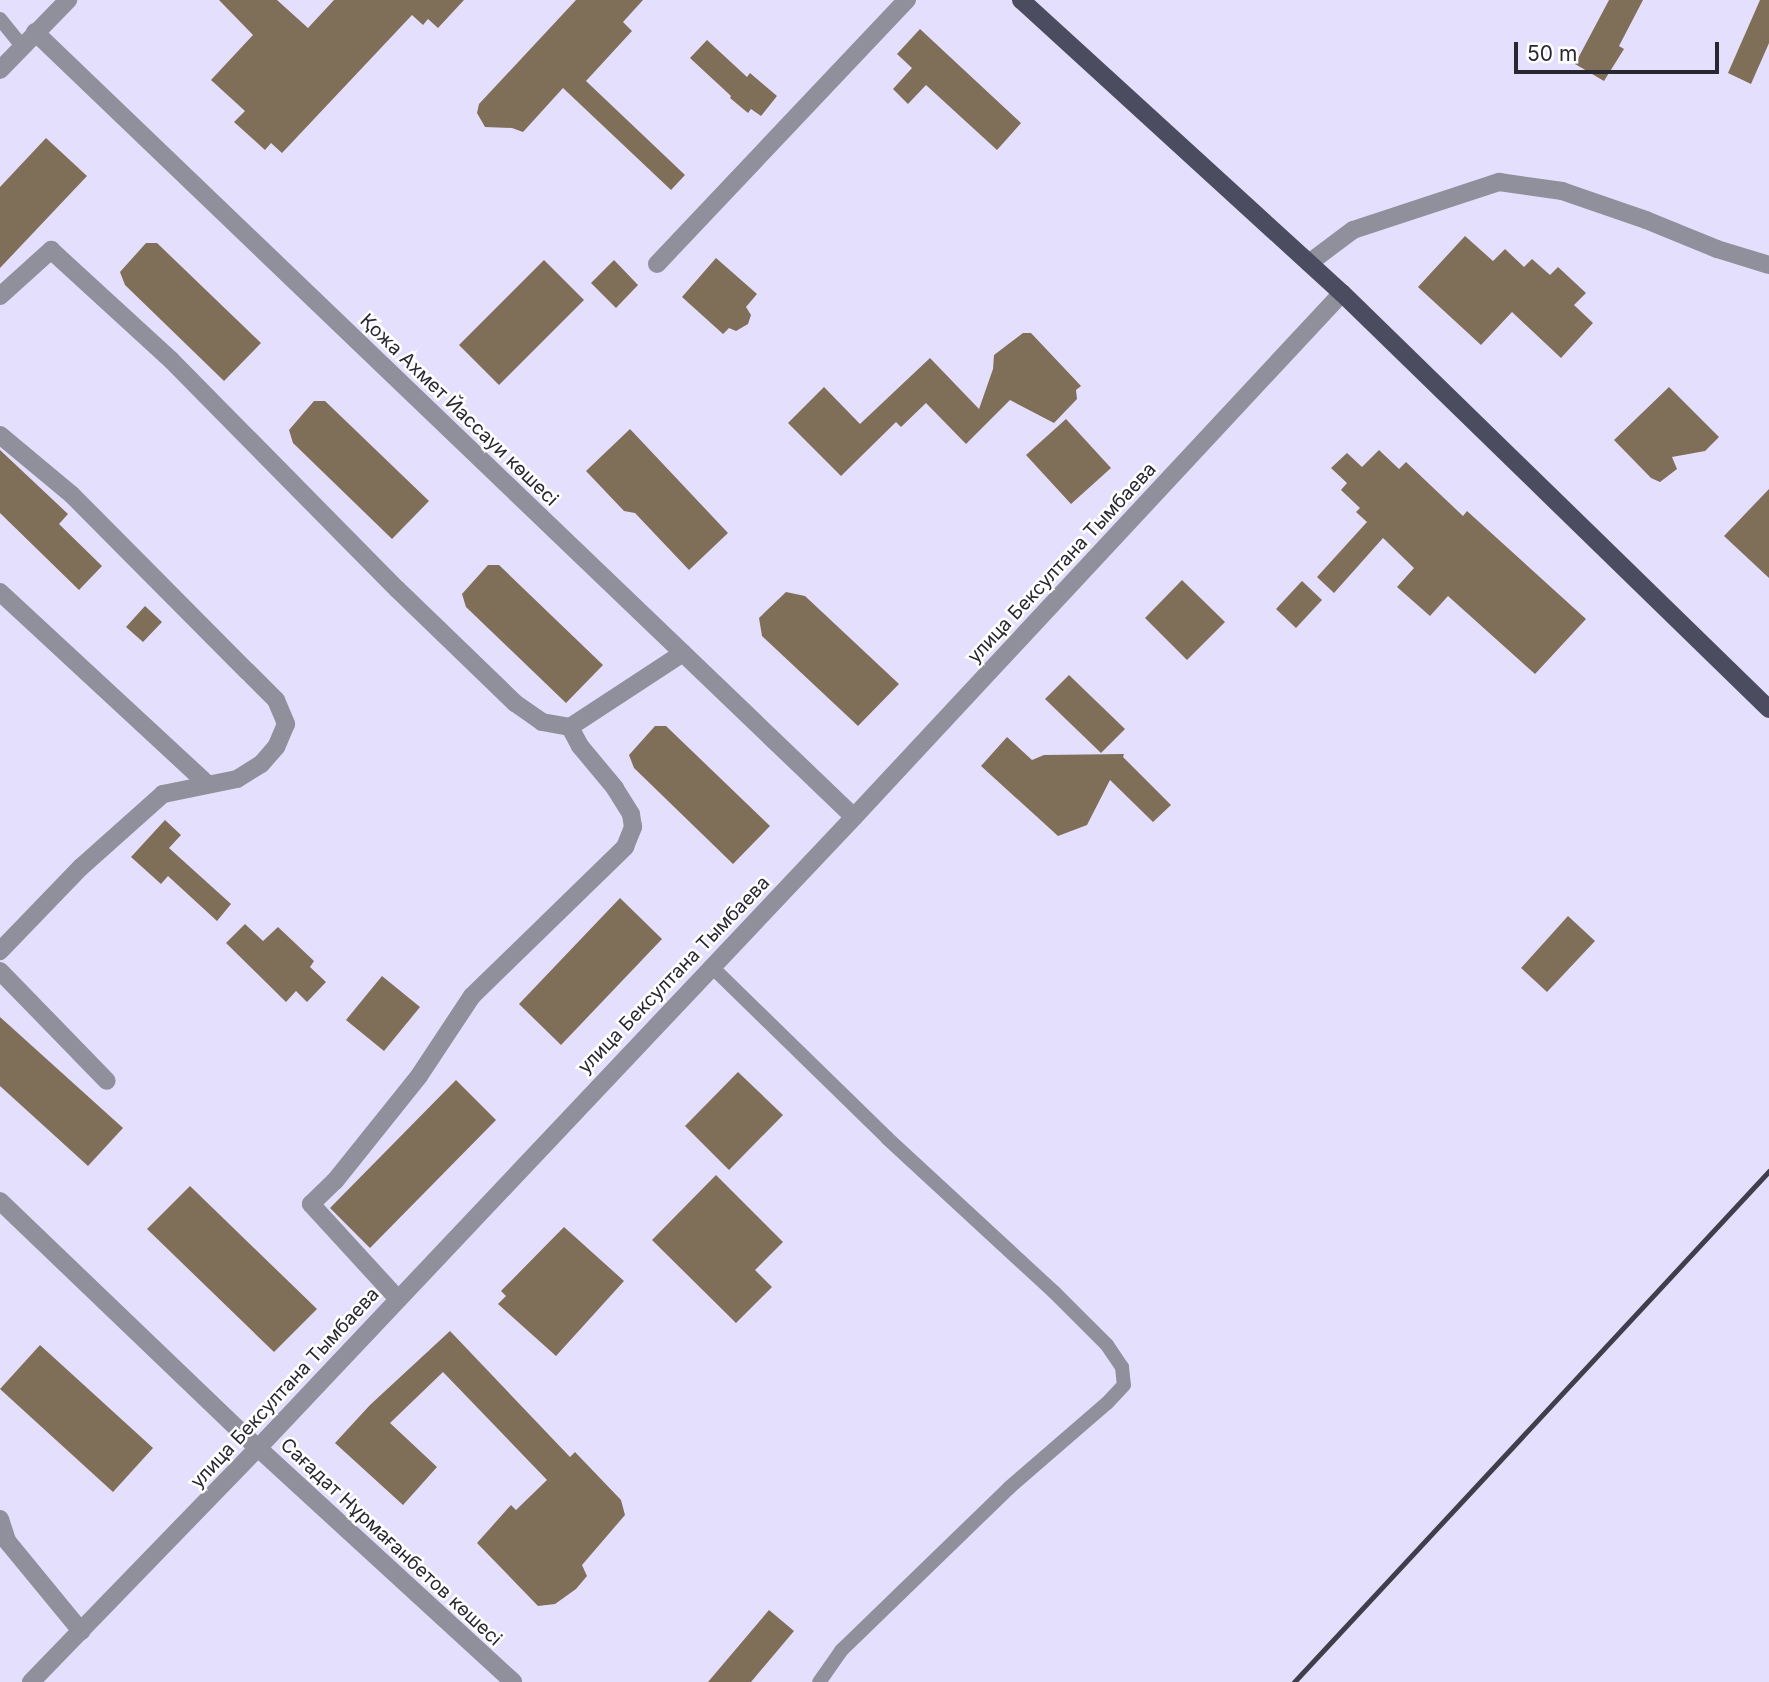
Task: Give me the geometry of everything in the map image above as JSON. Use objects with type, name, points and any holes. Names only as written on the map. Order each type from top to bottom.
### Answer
[{"type":"main road","points":[[1021,0],[1342,293],[1769,709]]},
{"type":"street","points":[[0,70],[68,0]]},
{"type":"street","points":[[657,264],[907,0]]},
{"type":"street","name":"Қожа Ахмет Йассауи көшесі","points":[[35,32],[854,817]]},
{"type":"street","points":[[1309,263],[1353,230],[1499,182],[1562,191],[1646,220],[1717,249],[1769,265]]},
{"type":"street","points":[[0,296],[51,250],[170,360],[397,589],[515,702],[542,722],[570,727],[683,653]]},
{"type":"street","name":"улица Бексултана Тымбаева","points":[[31,1682],[257,1448],[710,966],[854,817],[1342,293]]},
{"type":"street","points":[[0,435],[72,495],[276,701],[286,724],[276,747],[261,764],[237,779],[163,794],[81,867],[0,951]]},
{"type":"street","points":[[0,592],[207,784]]},
{"type":"street","points":[[398,1299],[311,1204],[335,1181],[419,1076],[472,996],[625,847],[633,827],[631,814],[615,788],[580,746],[570,727]]},
{"type":"street","points":[[0,971],[107,1081]]},
{"type":"street","name":"Сағадат Нұрмағанбетов көшесі","points":[[0,1201],[257,1448],[513,1682]]},
{"type":"street","points":[[0,1519],[7,1541],[81,1631]]},
{"type":"lane","points":[[0,19],[22,46]]},
{"type":"lane","points":[[710,966],[887,1138],[1054,1292],[1107,1345],[1122,1367],[1124,1385],[1107,1403],[1009,1488],[841,1651],[819,1682]]},
{"type":"building","points":[[219,0],[277,0],[308,28],[334,0],[464,0],[438,28],[428,19],[423,25],[412,15],[282,153],[271,143],[265,150],[234,122],[245,111],[211,80],[253,35]]},
{"type":"building","points":[[576,0],[643,0],[623,22],[632,31],[586,81],[685,175],[671,190],[563,88],[523,132],[512,128],[485,127],[477,113],[479,104]]},
{"type":"building","points":[[1609,0],[1643,0],[1619,46],[1624,49],[1604,81],[1575,64]]},
{"type":"building","points":[[1760,0],[1769,0],[1769,43],[1751,84],[1728,73]]},
{"type":"building","points":[[920,29],[1021,123],[997,150],[926,85],[908,104],[893,89],[912,68],[897,54]]},
{"type":"building","points":[[707,40],[747,77],[750,73],[777,96],[761,116],[751,109],[748,113],[690,58]]},
{"type":"building","points":[[46,138],[87,176],[0,268],[0,187]]},
{"type":"building","points":[[1465,236],[1493,261],[1505,249],[1524,267],[1532,259],[1550,275],[1558,267],[1586,293],[1574,305],[1593,323],[1561,358],[1512,312],[1481,345],[1418,287]]},
{"type":"building","points":[[146,243],[157,243],[261,343],[224,381],[125,285],[120,272]]},
{"type":"building","points":[[716,258],[757,294],[746,307],[751,315],[748,324],[736,331],[729,328],[723,334],[682,297]]},
{"type":"building","points":[[544,260],[584,300],[499,385],[459,345]]},
{"type":"building","points":[[614,260],[638,285],[616,308],[591,283]]},
{"type":"building","points":[[1023,333],[1031,333],[1081,386],[1076,390],[1077,399],[1054,423],[1010,400],[966,444],[926,403],[901,427],[896,422],[841,476],[788,423],[824,387],[860,424],[930,358],[979,409],[993,369],[994,355]]},
{"type":"building","points":[[1669,387],[1719,437],[1705,451],[1672,457],[1677,469],[1660,482],[1651,478],[1614,440]]},
{"type":"building","points":[[314,401],[325,401],[429,501],[392,539],[293,443],[289,430]]},
{"type":"building","points":[[1066,419],[1111,468],[1071,504],[1026,455]]},
{"type":"building","points":[[630,429],[728,533],[689,570],[635,513],[624,511],[586,471]]},
{"type":"building","points":[[0,450],[68,514],[59,524],[102,566],[79,590],[0,513]]},
{"type":"building","points":[[1379,450],[1399,469],[1406,462],[1463,516],[1467,511],[1586,619],[1535,674],[1448,596],[1430,616],[1397,587],[1414,568],[1383,538],[1334,593],[1317,577],[1367,522],[1356,512],[1360,508],[1341,490],[1347,483],[1331,468],[1347,453],[1362,467]]},
{"type":"building","points":[[1769,489],[1769,578],[1724,536]]},
{"type":"building","points":[[488,565],[499,565],[603,665],[566,703],[466,607],[462,594]]},
{"type":"building","points":[[1182,580],[1225,622],[1187,660],[1145,618]]},
{"type":"building","points":[[1302,581],[1322,600],[1296,628],[1276,609]]},
{"type":"building","points":[[786,592],[805,596],[899,684],[858,726],[762,636],[759,618]]},
{"type":"building","points":[[145,606],[162,622],[143,642],[126,627]]},
{"type":"building","points":[[1069,675],[1125,729],[1101,753],[1045,699]]},
{"type":"building","points":[[655,726],[666,726],[770,826],[733,864],[634,768],[629,755]]},
{"type":"building","points":[[1007,737],[1032,760],[1044,755],[1124,754],[1123,757],[1171,805],[1153,822],[1110,780],[1087,825],[1058,836],[981,766]]},
{"type":"building","points":[[165,820],[181,835],[169,848],[231,904],[217,921],[168,876],[161,884],[131,857]]},
{"type":"building","points":[[620,898],[662,939],[561,1045],[519,1004]]},
{"type":"building","points":[[1568,916],[1595,941],[1547,992],[1521,968]]},
{"type":"building","points":[[245,924],[263,941],[278,927],[314,961],[310,967],[326,982],[307,1002],[296,991],[286,1002],[226,943]]},
{"type":"building","points":[[382,976],[420,1007],[384,1051],[346,1020]]},
{"type":"building","points":[[0,1017],[123,1128],[88,1166],[0,1086]]},
{"type":"building","points":[[738,1072],[783,1115],[729,1170],[685,1126]]},
{"type":"building","points":[[456,1080],[496,1120],[370,1248],[330,1208]]},
{"type":"building","points":[[716,1175],[783,1242],[755,1270],[772,1287],[736,1323],[652,1240]]},
{"type":"building","points":[[190,1186],[317,1309],[274,1352],[147,1229]]},
{"type":"building","points":[[564,1227],[624,1281],[556,1356],[498,1304],[506,1296],[501,1291]]},
{"type":"building","points":[[450,1331],[570,1457],[575,1452],[621,1500],[625,1515],[582,1565],[587,1576],[576,1589],[555,1604],[538,1606],[477,1543],[511,1505],[516,1510],[547,1480],[443,1372],[390,1423],[437,1467],[403,1505],[335,1443],[370,1405]]},
{"type":"building","points":[[40,1345],[153,1448],[113,1492],[0,1389]]},
{"type":"building","points":[[769,1610],[794,1631],[751,1682],[708,1682]]},
{"type":"railway","points":[[1294,1682],[1769,1171]]}]
